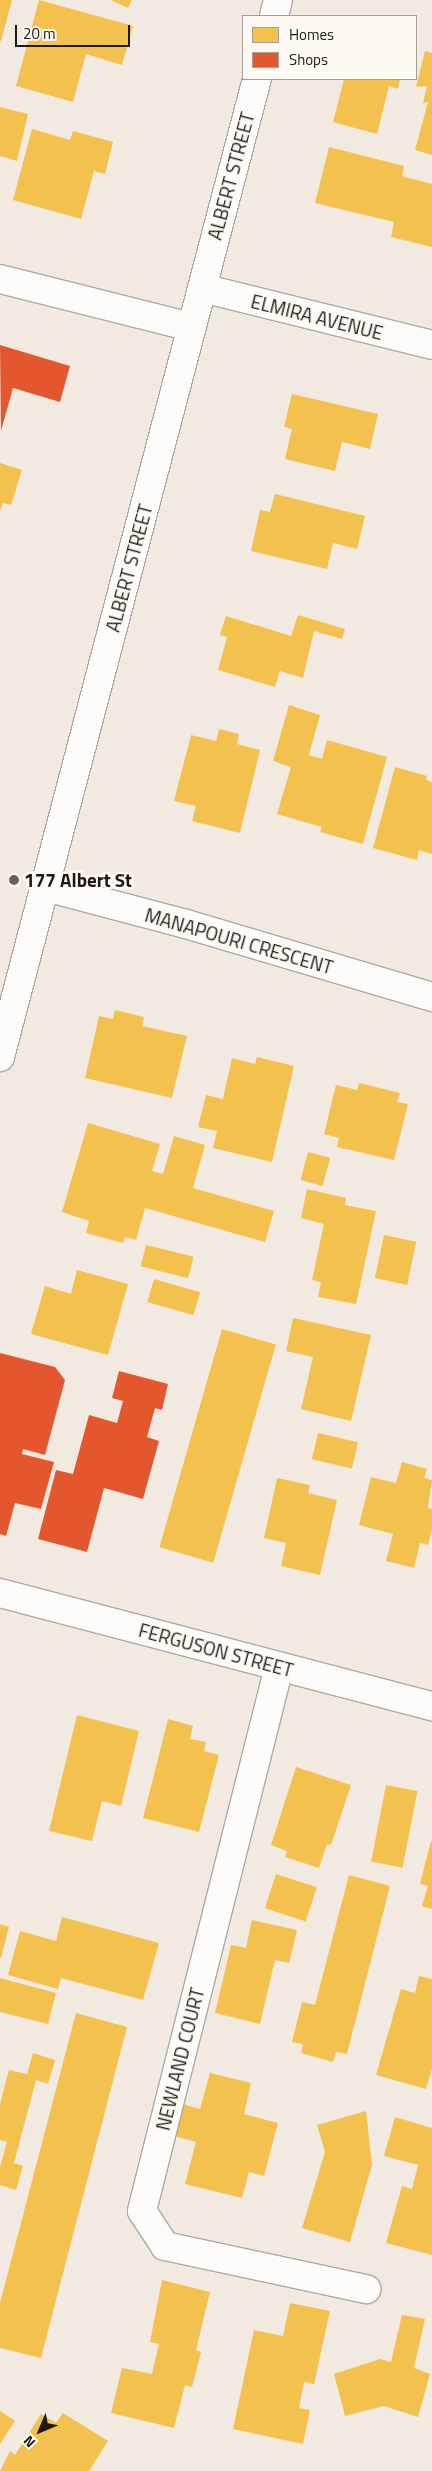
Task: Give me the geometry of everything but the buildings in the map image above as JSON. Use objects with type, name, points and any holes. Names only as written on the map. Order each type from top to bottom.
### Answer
[{"type":"street","points":[[274,15],[278,0]]},
{"type":"street","name":"ALBERT STREET","points":[[0,1056],[257,80]]},
{"type":"street","points":[[0,279],[191,327]]},
{"type":"street","name":"ELMIRA AVENUE","points":[[202,288],[432,345]]},
{"type":"street","name":"MANAPOURI CRESCENT","points":[[46,887],[186,924],[432,997]]},
{"type":"street","name":"FERGUSON STREET","points":[[0,1593],[432,1706]]},
{"type":"street","name":"NEWLAND COURT","points":[[279,1667],[142,2211],[165,2246],[366,2289]]},
{"type":"place","name":"177 Albert St","points":[[14,880]]}]
